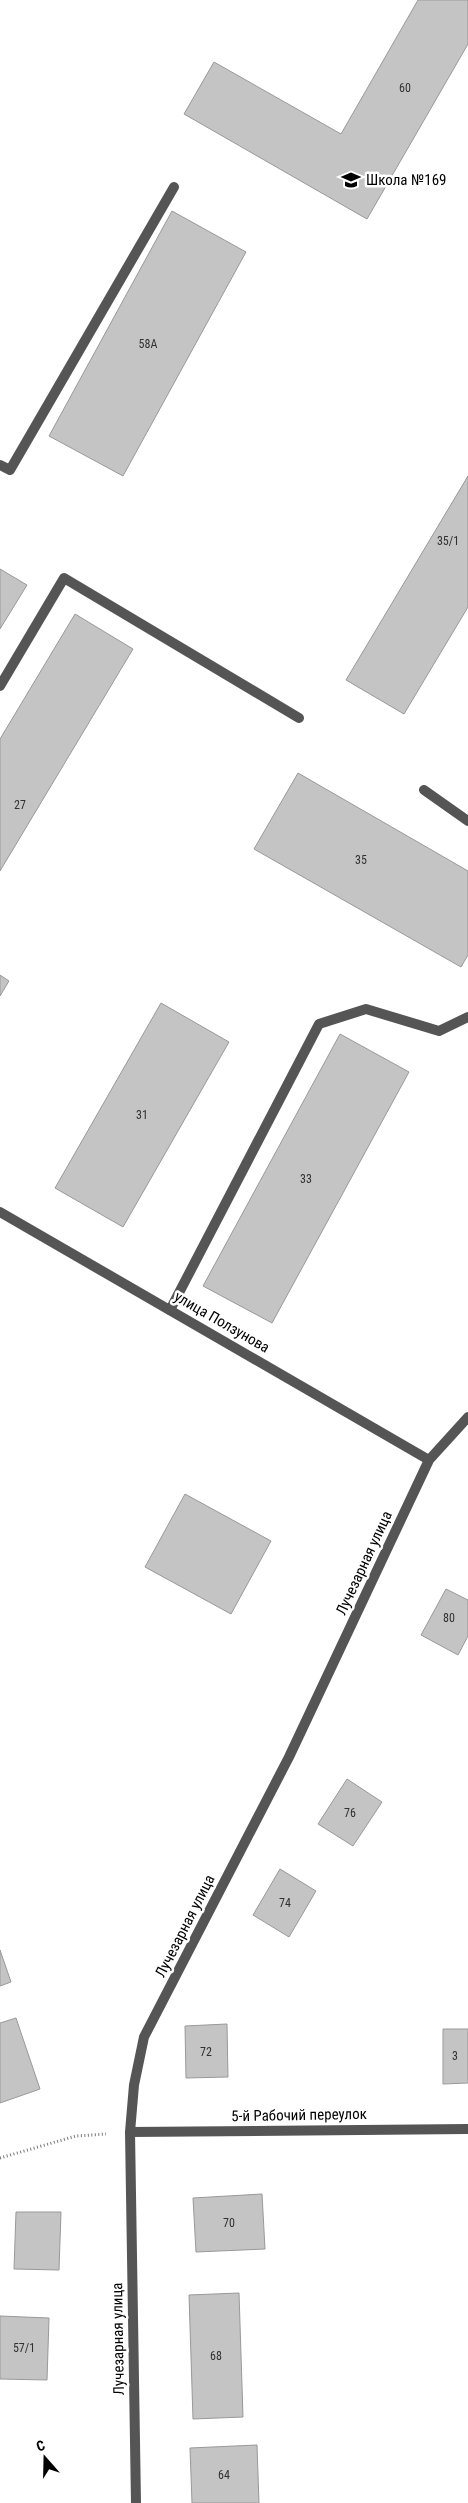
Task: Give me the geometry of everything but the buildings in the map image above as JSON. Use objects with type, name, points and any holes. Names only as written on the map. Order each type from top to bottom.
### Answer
[{"type":"street","points":[[0,465],[10,470],[174,187]]},
{"type":"street","points":[[0,686],[64,578],[299,718]]},
{"type":"street","points":[[424,790],[468,821]]},
{"type":"street","points":[[170,1310],[319,1024],[366,1009],[439,1031],[468,1017]]},
{"type":"street","name":"улица Ползунова","points":[[0,1212],[429,1460]]},
{"type":"street","name":"Лучезарная улица","points":[[136,2503],[130,2132],[134,2085],[144,2037],[289,1757],[429,1460],[468,1417]]},
{"type":"street","name":"5-й Рабочий переулок","points":[[130,2132],[468,2129]]},
{"type":"path","points":[[0,2158],[76,2136],[130,2132]]},
{"type":"place","name":"Школа №169","points":[[351,180]]}]
